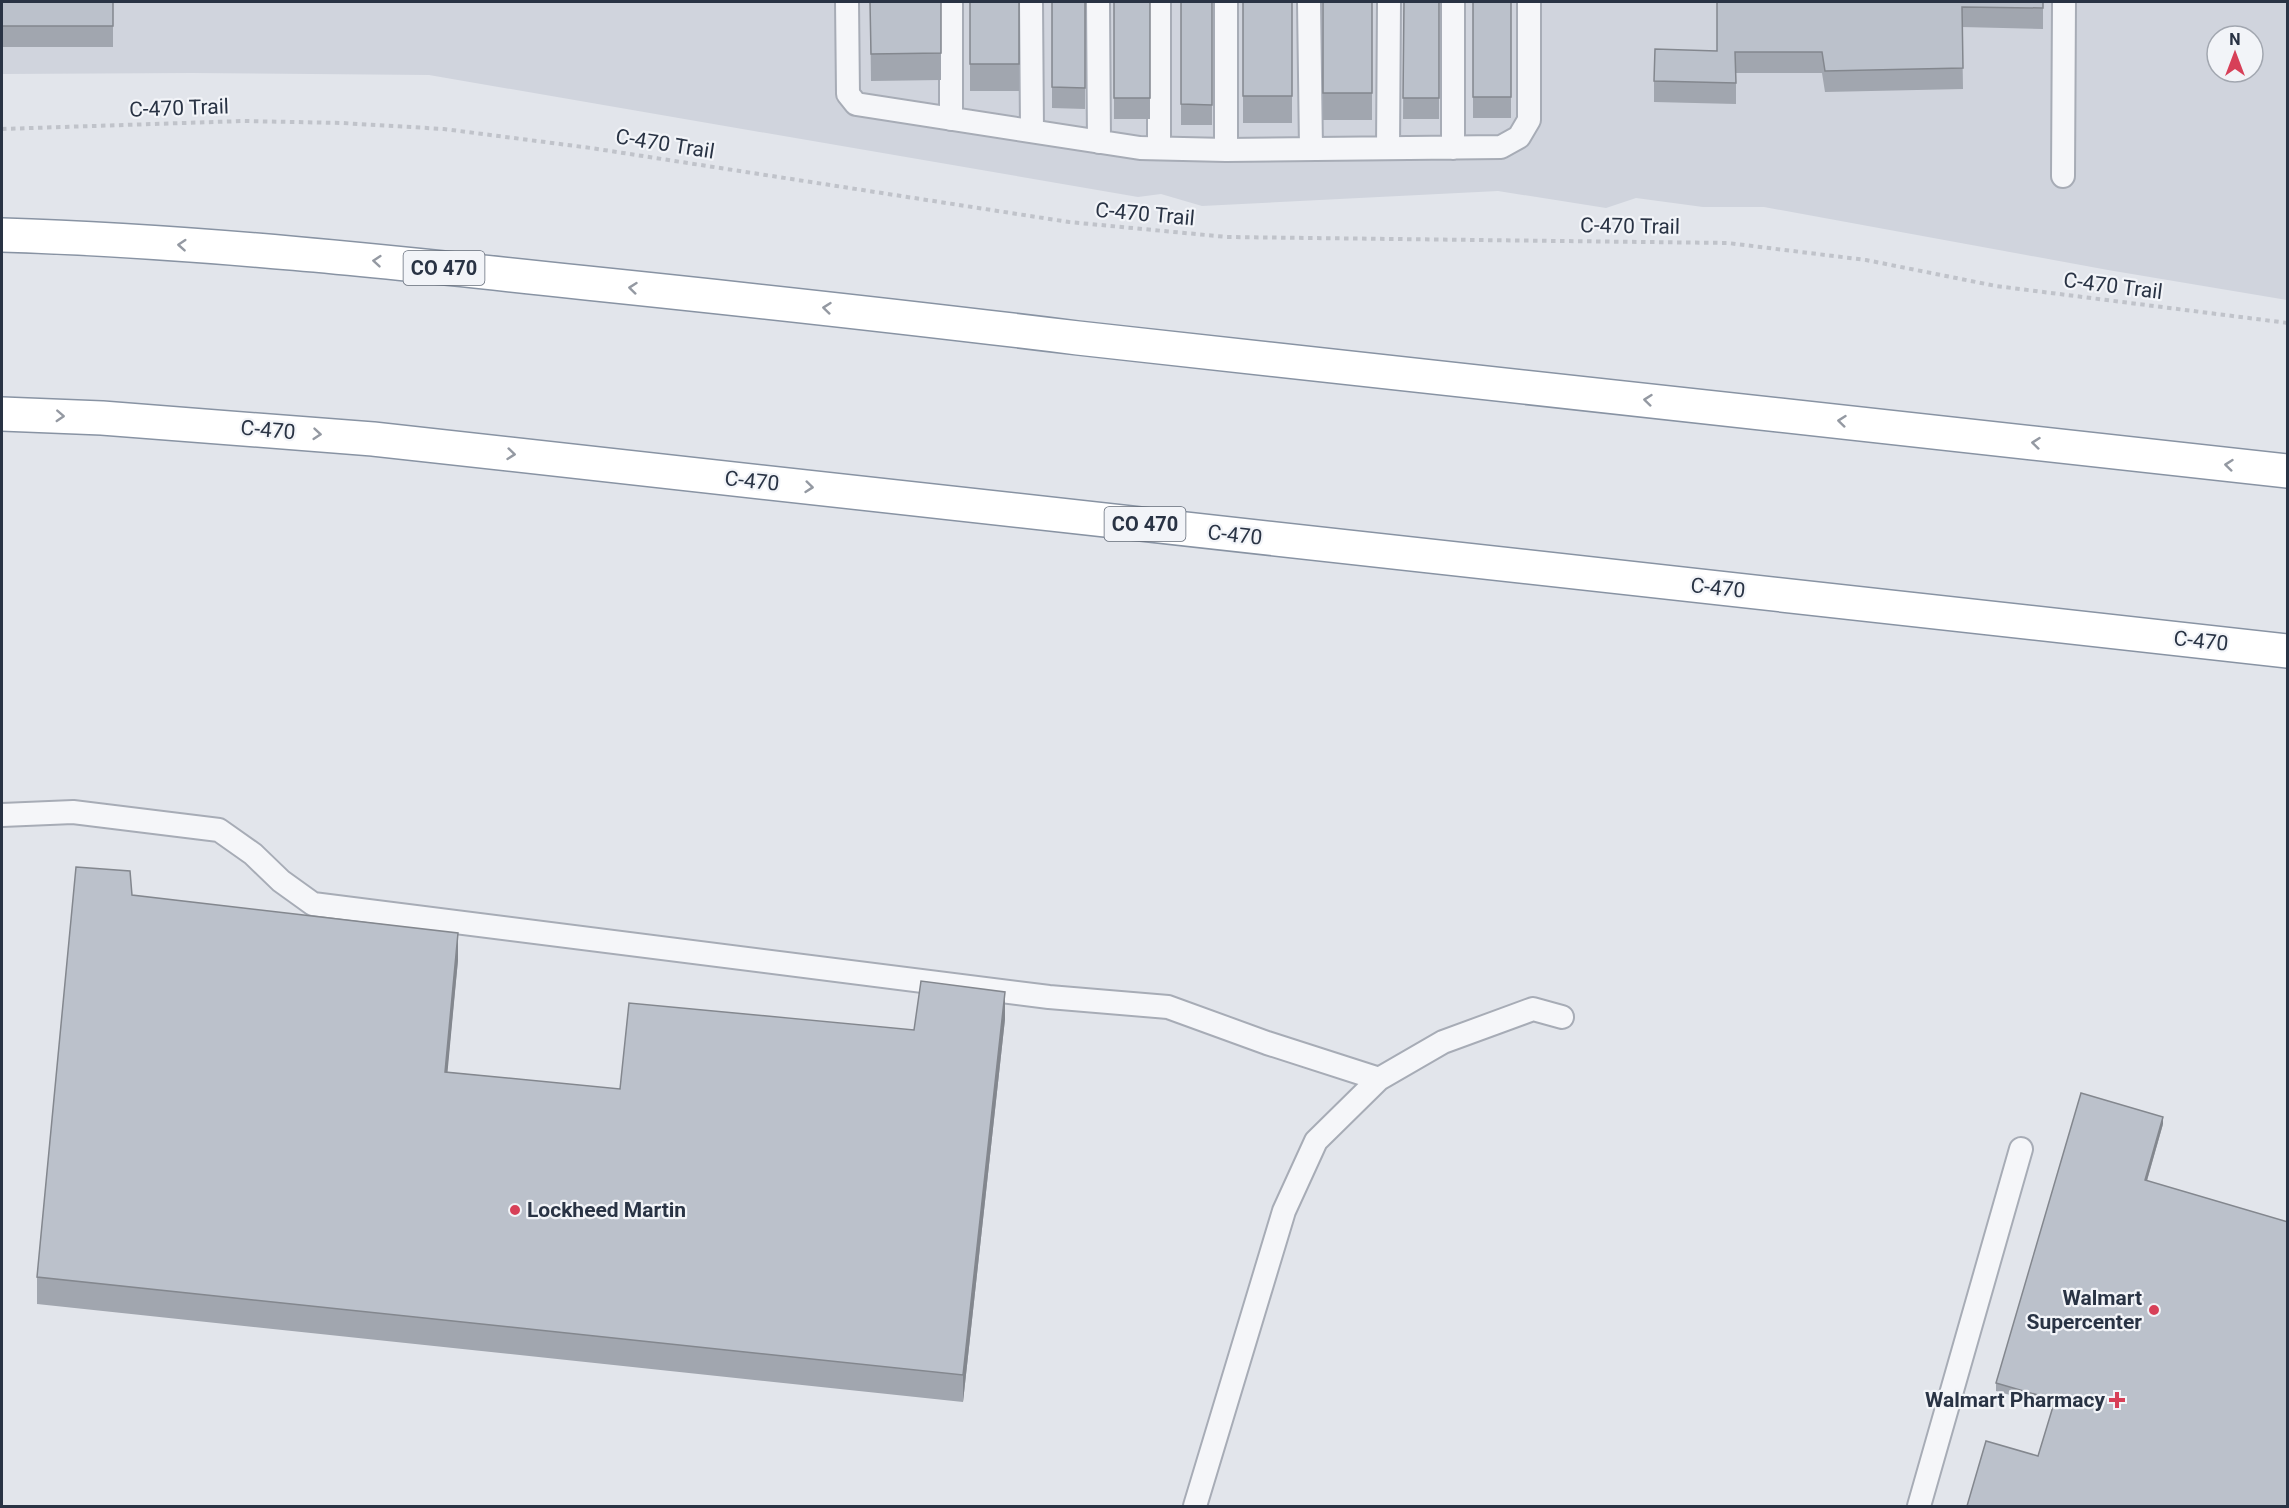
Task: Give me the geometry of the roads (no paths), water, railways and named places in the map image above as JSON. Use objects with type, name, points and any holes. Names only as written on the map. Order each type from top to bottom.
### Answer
[{"type":"highway","name":"CO 470","points":[[2,235],[260,250],[455,269],[886,314],[1078,338],[2288,471]]},
{"type":"highway","name":"C-470","points":[[2,414],[102,418],[373,439],[2288,651]]},
{"type":"lane","points":[[847,2],[848,94],[856,104],[1099,142],[1159,148],[1226,150],[1501,147],[1519,137],[1529,120],[1529,2]]},
{"type":"lane","points":[[951,2],[951,119]]},
{"type":"lane","points":[[1031,2],[1032,131]]},
{"type":"lane","points":[[1098,2],[1099,142]]},
{"type":"lane","points":[[1159,2],[1159,148]]},
{"type":"lane","points":[[1226,2],[1226,150]]},
{"type":"lane","points":[[1309,2],[1311,149]]},
{"type":"lane","points":[[1388,148],[1389,2]]},
{"type":"lane","points":[[1453,2],[1453,148]]},
{"type":"lane","points":[[2063,176],[2064,2]]},
{"type":"lane","points":[[2,815],[73,812],[219,830],[253,854],[281,881],[313,904],[1049,997],[1168,1007],[1267,1043],[1379,1079]]},
{"type":"lane","points":[[1195,1506],[1284,1211],[1316,1141],[1379,1079],[1443,1042],[1533,1009],[1562,1017]]},
{"type":"lane","points":[[1919,1506],[2020,1149]]},
{"type":"place","name":"Lockheed Martin","points":[[515,1210]]},
{"type":"place","name":"Walmart Supercenter","points":[[2154,1310]]},
{"type":"place","name":"Walmart Pharmacy","points":[[2117,1400]]}]
